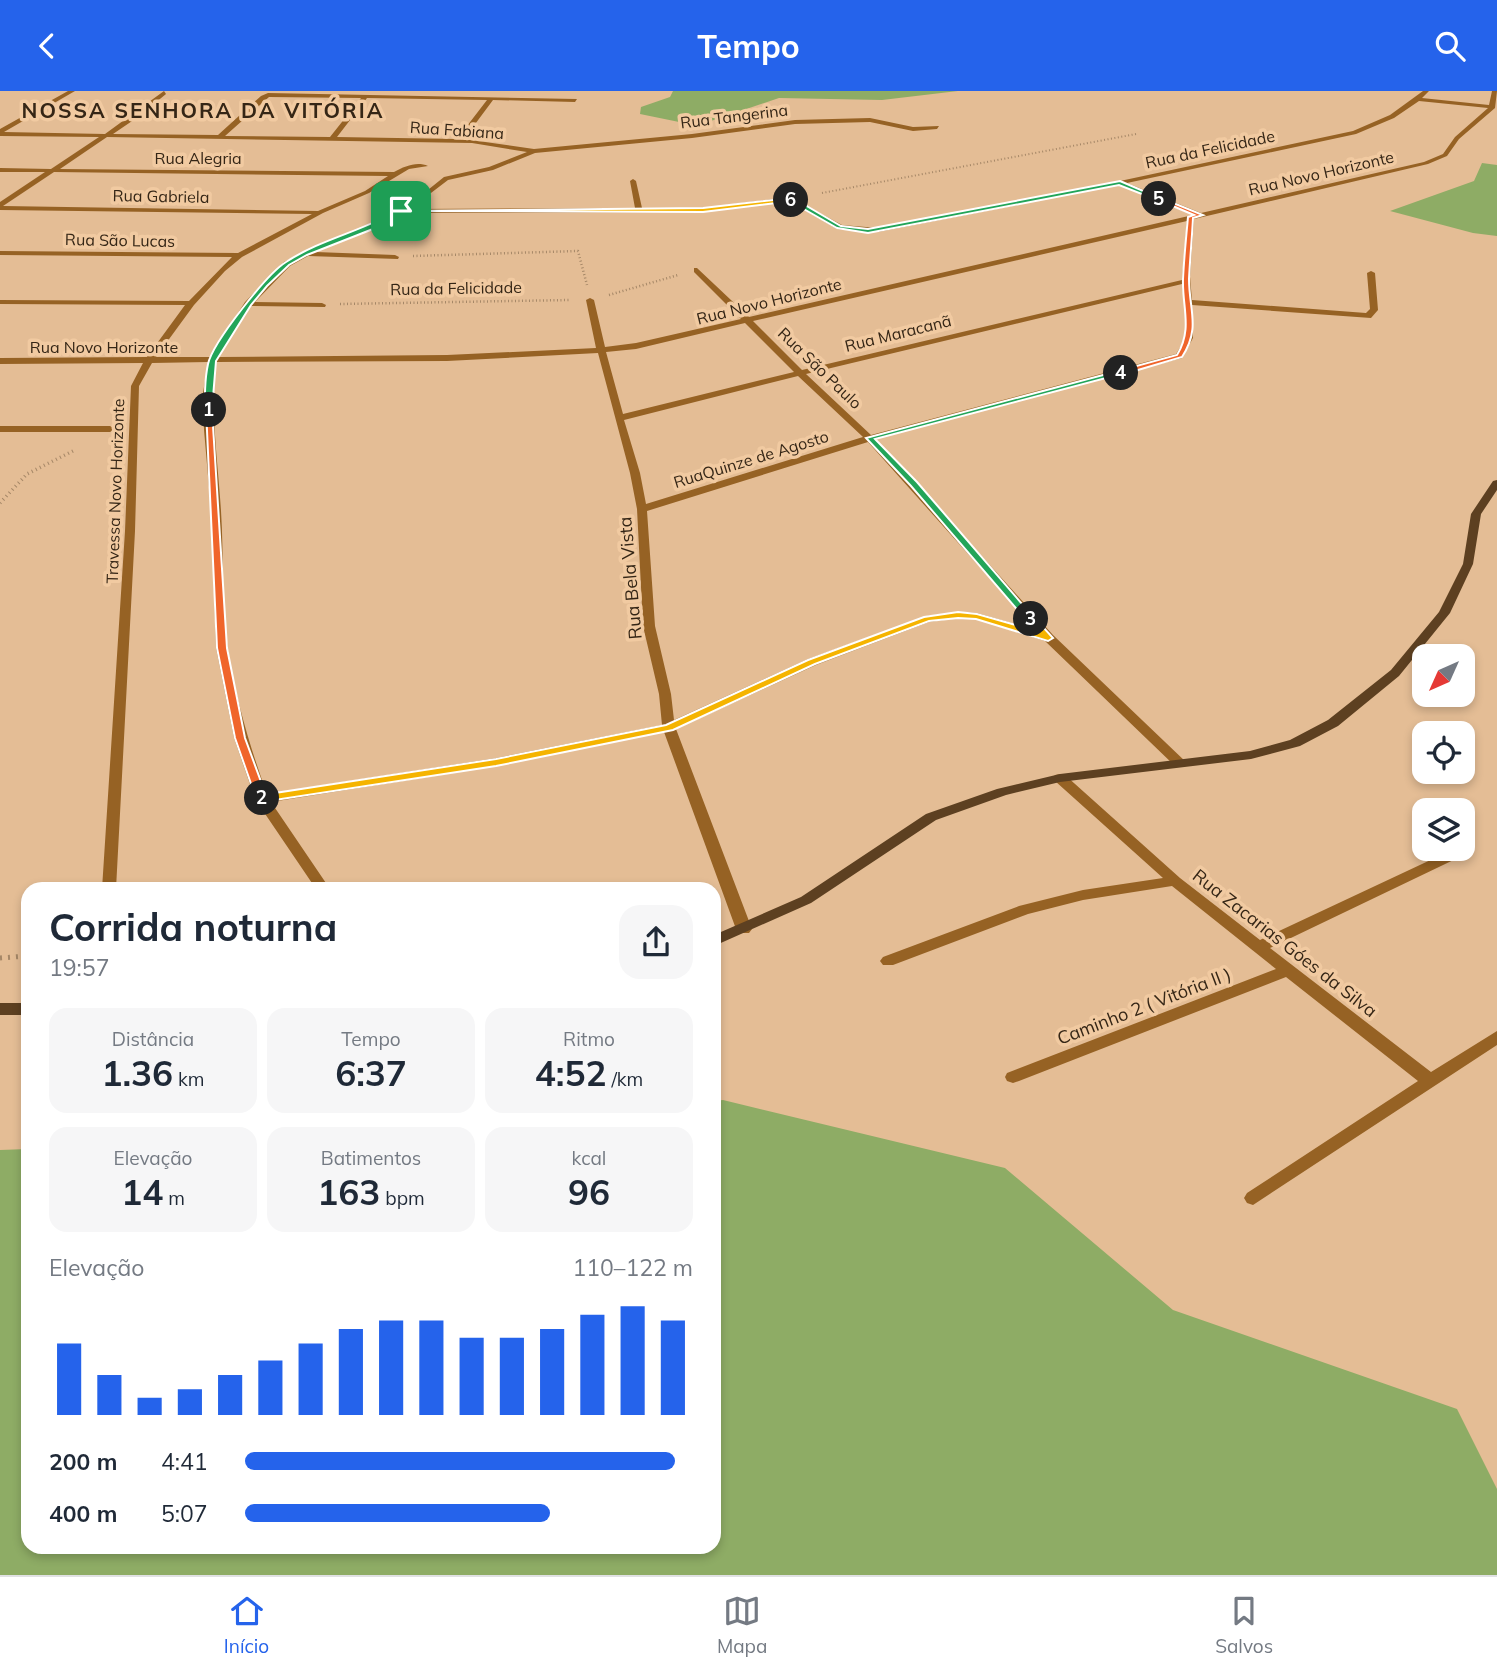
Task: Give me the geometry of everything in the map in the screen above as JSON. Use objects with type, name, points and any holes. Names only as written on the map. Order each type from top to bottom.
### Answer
[{"type":"main road","points":[[721,938],[806,900],[931,817],[1002,792],[1060,778],[1251,755],[1295,743],[1333,723],[1395,673],[1444,613],[1468,564],[1475,514],[1497,483]]},
{"type":"main road","points":[[0,1009],[21,1009]]},
{"type":"street","points":[[0,133],[72,91]]},
{"type":"street","name":"Rua da Felicidade","points":[[790,199],[839,227],[868,231],[1120,183],[1361,131],[1418,99],[1426,91]]},
{"type":"street","points":[[1418,99],[1493,107],[1495,91]]},
{"type":"street","points":[[0,207],[105,137],[164,93]]},
{"type":"street","points":[[219,138],[263,97],[269,95],[575,100]]},
{"type":"street","points":[[332,139],[365,97]]},
{"type":"street","points":[[460,141],[492,98]]},
{"type":"street","name":"Rua Novo Horizonte","points":[[0,361],[472,358],[636,346],[1439,158],[1493,107]]},
{"type":"street","name":"Rua Tangerina","points":[[534,151],[692,136],[795,122],[870,120],[909,129],[937,127]]},
{"type":"street","name":"Rua Fabiana","points":[[0,133],[105,137],[460,141],[534,151]]},
{"type":"street","points":[[318,882],[262,799],[240,738],[222,648],[216,510],[209,430],[208,393],[212,361],[248,304],[281,269],[305,254],[376,225],[401,211],[446,178],[491,169],[534,151]]},
{"type":"street","name":"Travessa Novo Horizonte","points":[[108,882],[133,464],[135,386],[148,362],[191,303],[222,269],[239,255],[321,212],[367,192],[411,165],[425,166]]},
{"type":"street","name":"Rua Alegria","points":[[0,170],[393,176]]},
{"type":"street","points":[[633,181],[639,211]]},
{"type":"street","points":[[1120,183],[1195,216]]},
{"type":"street","points":[[401,211],[720,209],[790,199]]},
{"type":"street","name":"Rua Gabriela","points":[[0,207],[321,212]]},
{"type":"street","name":"RuaQuinze de Agosto","points":[[642,509],[870,438],[1180,356],[1188,342],[1186,281],[1195,216]]},
{"type":"street","name":"Rua São Lucas","points":[[0,253],[239,255]]},
{"type":"street","points":[[305,254],[395,257]]},
{"type":"street","name":"Rua São Paulo","points":[[697,270],[914,484],[1048,638],[1180,763]]},
{"type":"street","points":[[1188,302],[1368,316],[1374,313],[1371,273]]},
{"type":"street","name":"Rua Maracanã","points":[[619,418],[1186,281]]},
{"type":"street","name":"Rua Bela Vista","points":[[590,300],[642,509],[649,626],[665,694],[669,727],[744,929]]},
{"type":"street","points":[[0,302],[191,303]]},
{"type":"street","points":[[248,304],[322,305]]},
{"type":"street","points":[[0,429],[110,429]]},
{"type":"street","points":[[262,799],[496,762],[669,727],[812,662],[927,619],[958,615],[977,616],[1048,638]]},
{"type":"street","name":"Rua Zacarias Góes da Silva","points":[[1060,778],[1175,881],[1430,1081]]},
{"type":"street","points":[[1260,946],[1440,861]]},
{"type":"street","points":[[888,961],[1024,910],[1083,895],[1175,881]]},
{"type":"street","name":"Caminho 2 ( Vitória II )","points":[[1013,1077],[1288,970]]},
{"type":"street","points":[[1253,1198],[1497,1037]]},
{"type":"path","points":[[790,199],[1136,134]]},
{"type":"path","points":[[395,257],[578,251],[590,300]]},
{"type":"path","name":"Rua da Felicidade","points":[[322,305],[590,300],[697,270]]},
{"type":"path","points":[[0,503],[27,474],[95,440],[110,429]]},
{"type":"path","points":[[0,958],[21,956]]},
{"type":"green space","points":[[673,91],[958,91],[882,100],[779,98],[708,122],[684,123],[640,114],[641,107],[670,97]]},
{"type":"green space","points":[[1482,163],[1497,165],[1497,236],[1473,233],[1390,211],[1474,181]]},
{"type":"green space","points":[[721,1100],[1005,1168],[1173,1310],[1457,1409],[1497,1489],[1497,1575],[0,1575],[0,1150],[21,1149],[21,1554],[721,1554]]},
{"type":"district","name":"NOSSA SENHORA DA VITÓRIA","points":[[203,110]]},
{"type":"route","points":[[1120,183],[1200,215],[1191,217],[1186,281],[1191,322],[1188,342],[1180,356],[870,438],[914,484],[951,530],[1048,638],[977,616],[958,615],[927,619],[812,662],[669,727],[496,762],[262,799],[240,738],[222,648],[216,510],[209,430],[208,393],[212,361],[248,304],[287,264],[376,225],[401,211],[464,213],[703,210],[790,199],[839,227],[868,231],[1120,183]]}]
